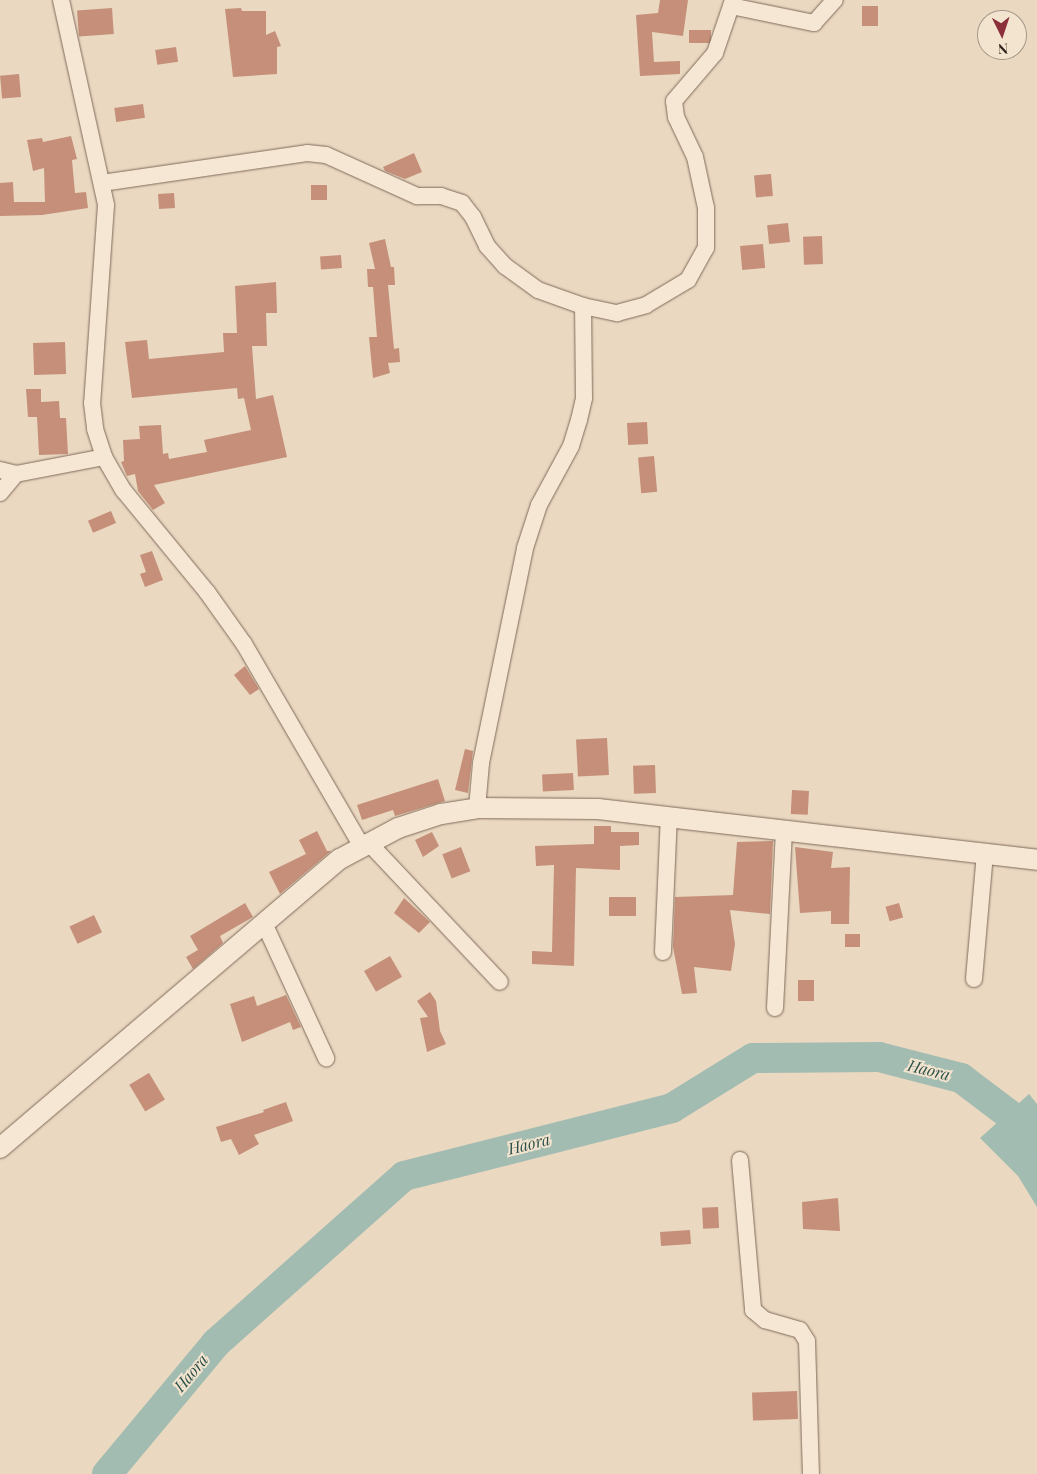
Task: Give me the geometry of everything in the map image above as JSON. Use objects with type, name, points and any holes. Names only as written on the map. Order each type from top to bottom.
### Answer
[{"type":"street","points":[[61,0],[102,183],[106,229],[97,302],[92,403],[95,429],[104,457],[124,491],[207,592],[244,644],[365,844],[500,982]]},
{"type":"street","points":[[102,183],[307,153],[326,155],[417,196],[441,196],[462,203],[473,218],[487,246],[505,266],[538,290],[582,306],[617,313],[646,305],[688,280],[706,248],[706,208],[694,157],[676,118],[674,100],[715,52],[732,3],[814,23],[835,0]]},
{"type":"street","points":[[477,808],[481,762],[525,548],[539,505],[571,446],[584,398],[582,306]]},
{"type":"street","points":[[0,493],[8,472],[104,457]]},
{"type":"street","points":[[0,1148],[340,859],[365,844],[441,814],[477,808],[560,806],[1037,860]]},
{"type":"street","points":[[663,952],[669,817]]},
{"type":"street","points":[[775,1008],[784,830]]},
{"type":"street","points":[[974,979],[985,853]]},
{"type":"street","points":[[264,923],[326,1058]]},
{"type":"street","points":[[740,1160],[752,1310],[765,1320],[800,1330],[807,1341],[811,1474]]},
{"type":"shaded area","points":[[1029,1094],[1037,1104],[1037,1207],[1018,1176],[980,1138]]},
{"type":"building","points":[[660,0],[688,0],[683,36],[652,32],[654,62],[680,61],[680,74],[640,76],[636,15],[658,13]]},
{"type":"building","points":[[862,6],[878,6],[878,26],[862,26]]},
{"type":"building","points":[[112,8],[114,34],[79,36],[77,10]]},
{"type":"building","points":[[241,8],[242,11],[266,11],[266,35],[275,31],[281,46],[277,47],[277,74],[233,77],[225,9]]},
{"type":"building","points":[[689,30],[711,30],[711,43],[689,43]]},
{"type":"building","points":[[176,47],[178,62],[157,65],[155,50]]},
{"type":"building","points":[[19,74],[21,97],[2,99],[0,76]]},
{"type":"building","points":[[143,104],[145,118],[116,122],[114,108]]},
{"type":"building","points":[[71,136],[77,159],[72,160],[75,193],[86,192],[88,208],[42,215],[0,216],[0,183],[13,182],[14,202],[45,202],[44,168],[33,171],[27,140],[42,138],[43,142]]},
{"type":"building","points":[[414,153],[422,172],[405,179],[385,171],[383,167]]},
{"type":"building","points":[[771,174],[773,196],[756,197],[754,175]]},
{"type":"building","points":[[311,185],[327,185],[327,200],[311,200]]},
{"type":"building","points":[[174,193],[175,208],[159,209],[158,194]]},
{"type":"building","points":[[788,223],[790,242],[769,244],[767,225]]},
{"type":"building","points":[[822,236],[823,264],[804,265],[803,237]]},
{"type":"building","points":[[385,239],[391,267],[394,267],[395,285],[388,285],[394,349],[399,348],[400,362],[388,363],[390,373],[373,378],[369,337],[377,337],[373,287],[368,287],[367,269],[375,269],[369,243]]},
{"type":"building","points":[[763,244],[765,268],[742,270],[740,246]]},
{"type":"building","points":[[341,255],[342,268],[321,269],[320,256]]},
{"type":"building","points":[[276,282],[277,313],[266,313],[267,346],[252,346],[256,399],[273,395],[287,457],[154,485],[165,503],[153,510],[138,491],[135,474],[127,476],[121,462],[124,461],[123,440],[140,439],[139,426],[161,425],[163,454],[168,453],[169,459],[207,452],[204,440],[251,430],[244,398],[238,399],[237,388],[132,398],[125,342],[147,340],[149,359],[224,352],[223,333],[237,333],[235,286]]},
{"type":"building","points":[[65,342],[66,374],[34,375],[33,343]]},
{"type":"building","points":[[26,389],[41,389],[41,402],[59,401],[60,418],[66,418],[68,454],[39,455],[37,417],[28,417]]},
{"type":"building","points":[[647,422],[648,444],[628,445],[627,423]]},
{"type":"building","points":[[654,456],[657,492],[641,493],[638,457]]},
{"type":"building","points":[[111,511],[116,523],[93,533],[88,521]]},
{"type":"building","points":[[152,551],[163,580],[145,587],[140,574],[146,572],[140,555]]},
{"type":"building","points":[[245,666],[259,689],[250,695],[234,675]]},
{"type":"building","points":[[607,738],[609,775],[578,777],[576,740]]},
{"type":"building","points":[[465,749],[473,751],[468,793],[455,790]]},
{"type":"building","points":[[655,765],[656,793],[634,794],[633,766]]},
{"type":"building","points":[[573,773],[574,790],[543,792],[542,775]]},
{"type":"building","points":[[438,779],[445,801],[395,816],[393,810],[362,820],[357,805]]},
{"type":"building","points":[[792,790],[809,791],[808,815],[791,814]]},
{"type":"building","points":[[594,826],[611,826],[611,832],[639,832],[639,845],[620,846],[620,870],[576,868],[574,966],[532,964],[532,951],[552,952],[554,865],[536,866],[535,846],[594,844]]},
{"type":"building","points":[[317,831],[327,851],[331,851],[280,894],[269,872],[306,854],[299,840]]},
{"type":"building","points":[[432,832],[439,846],[423,857],[415,840]]},
{"type":"building","points":[[773,841],[770,914],[730,910],[735,944],[731,971],[694,967],[697,993],[682,994],[673,947],[675,897],[733,895],[737,842]]},
{"type":"building","points":[[461,847],[470,871],[452,878],[442,854]]},
{"type":"building","points":[[795,847],[833,852],[831,868],[850,867],[849,924],[831,924],[831,911],[800,913]]},
{"type":"building","points":[[609,897],[636,897],[636,916],[609,916]]},
{"type":"building","points":[[404,898],[430,922],[419,933],[394,913]]},
{"type":"building","points":[[245,903],[253,917],[220,936],[223,943],[193,969],[186,957],[198,950],[190,936]]},
{"type":"building","points":[[899,903],[903,917],[890,921],[886,907]]},
{"type":"building","points":[[94,915],[102,932],[78,944],[70,926]]},
{"type":"building","points":[[845,934],[860,934],[860,947],[845,947]]},
{"type":"building","points":[[390,956],[402,977],[376,992],[364,971]]},
{"type":"building","points":[[798,980],[814,980],[814,1001],[798,1001]]},
{"type":"building","points":[[430,992],[436,1001],[440,1031],[446,1044],[427,1052],[420,1018],[428,1017],[417,1001]]},
{"type":"building","points":[[286,995],[301,1027],[293,1030],[290,1022],[242,1042],[230,1004],[254,996],[257,1006]]},
{"type":"building","points":[[149,1073],[165,1100],[145,1111],[129,1085]]},
{"type":"building","points":[[286,1102],[293,1121],[254,1135],[259,1144],[239,1155],[231,1139],[221,1142],[216,1127],[264,1112],[263,1110]]},
{"type":"building","points":[[838,1198],[840,1231],[803,1229],[802,1202]]},
{"type":"building","points":[[718,1207],[719,1228],[703,1229],[702,1208]]},
{"type":"building","points":[[690,1230],[691,1244],[661,1246],[660,1232]]},
{"type":"building","points":[[797,1391],[798,1419],[753,1421],[752,1393]]},
{"type":"waterway","name":"Haora","points":[[107,1474],[216,1343],[404,1176],[672,1108],[753,1058],[879,1057],[961,1078],[1031,1131],[1037,1140]]}]
